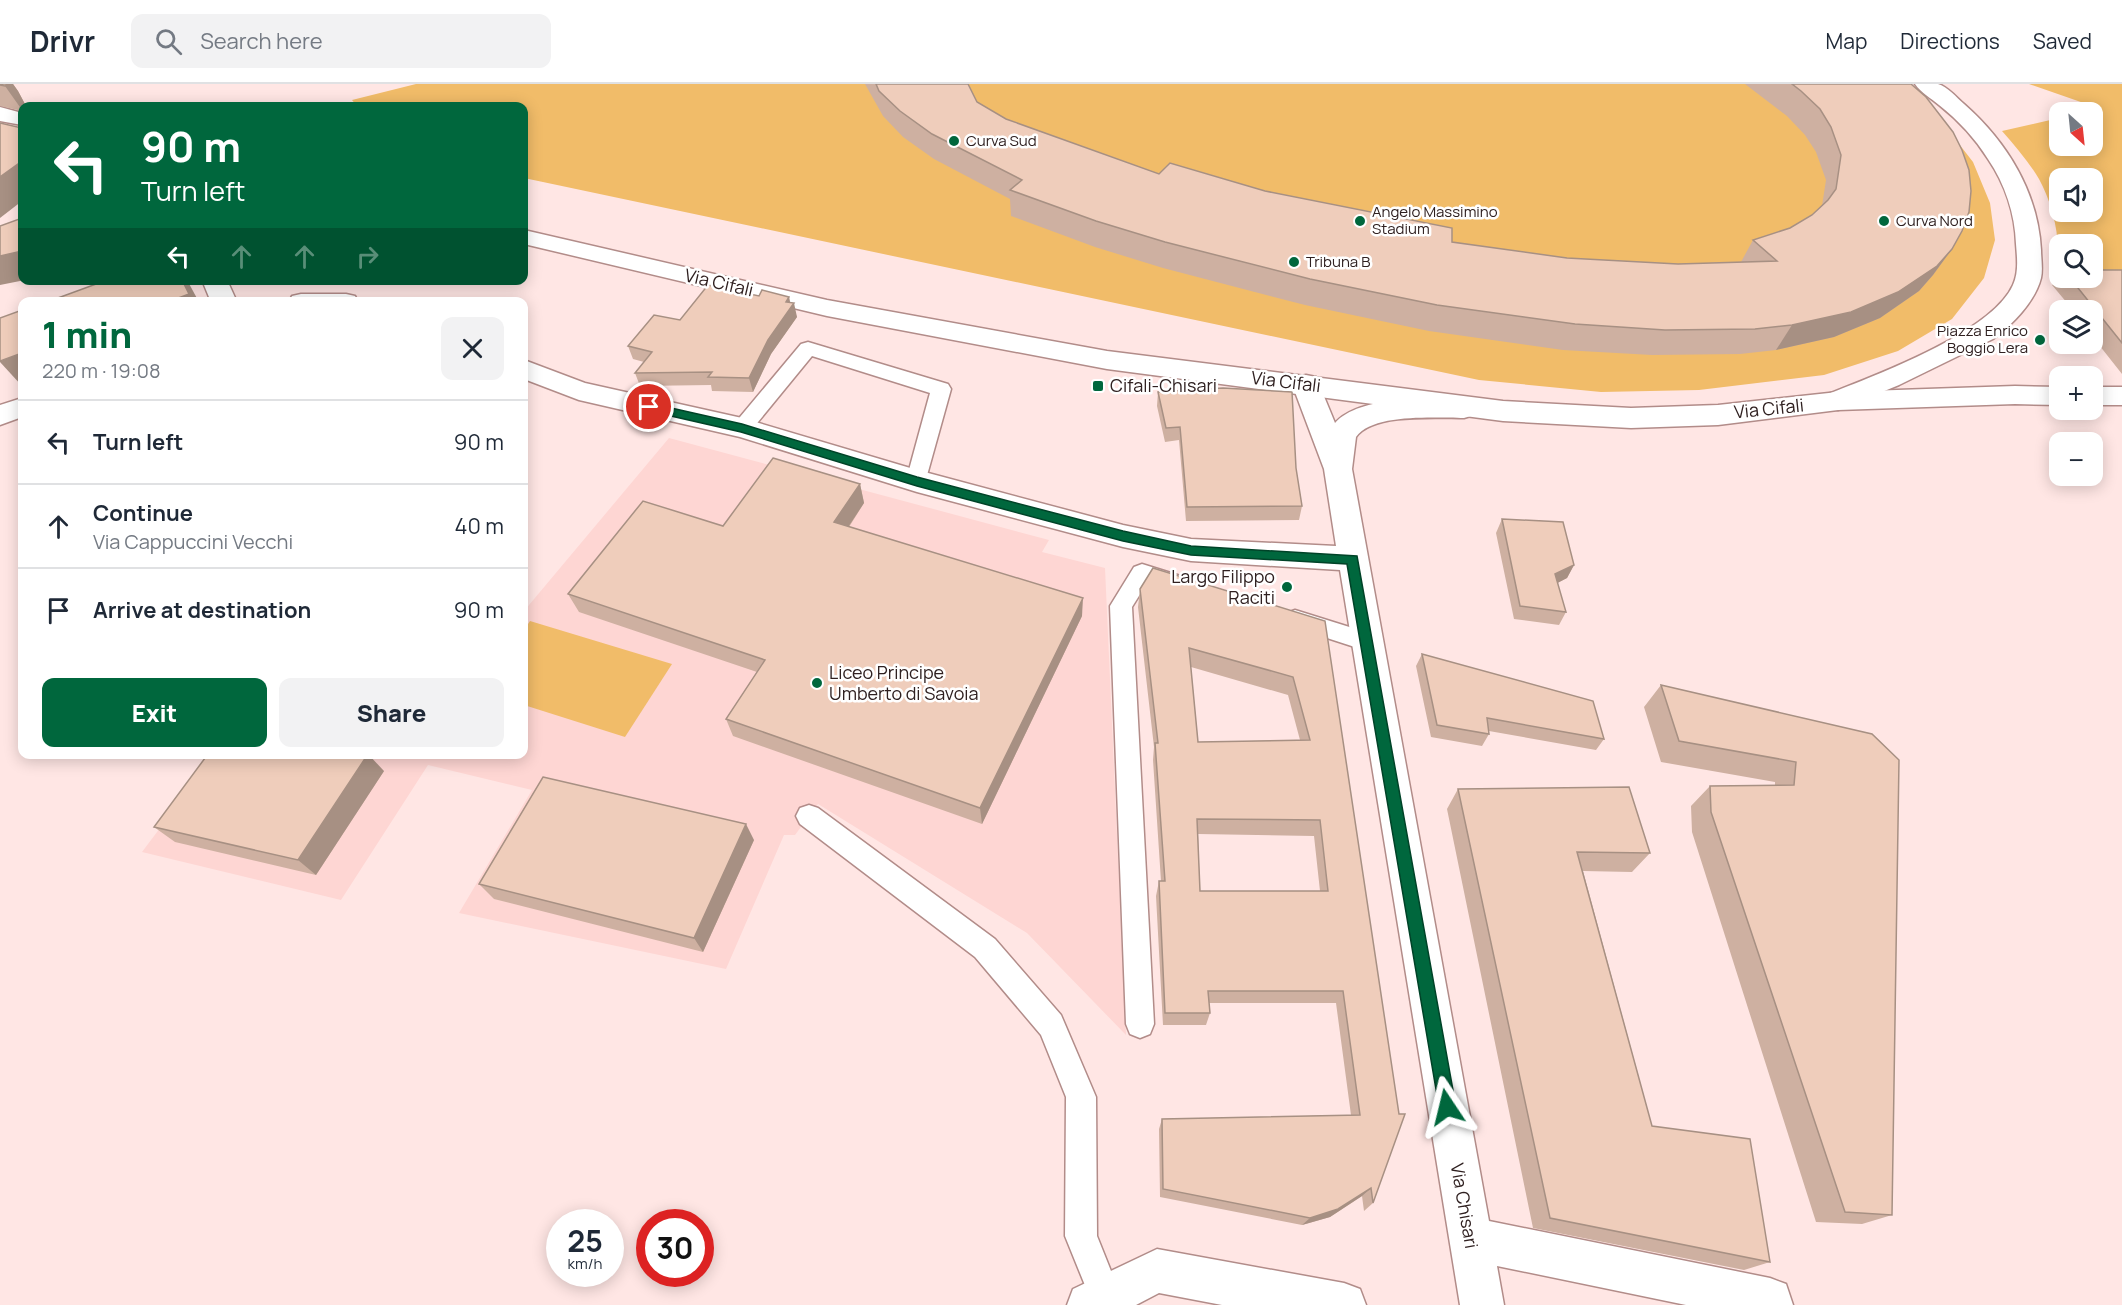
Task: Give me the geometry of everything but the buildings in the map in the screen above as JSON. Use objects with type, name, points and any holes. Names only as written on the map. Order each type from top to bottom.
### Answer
[{"type":"street","points":[[1838,401],[1899,377],[1976,337],[1995,324],[2013,305],[2028,279],[2030,242],[2024,210],[2010,176],[1992,148],[1964,114],[1926,84]]},
{"type":"street","points":[[0,114],[18,118]]},
{"type":"street","name":"Via Cifali","points":[[528,238],[827,308],[1107,360],[1472,407],[1553,415],[1631,418],[1718,415],[1838,401],[2049,396]]},
{"type":"street","points":[[528,370],[579,391],[742,428],[917,481],[1123,536],[1191,550],[1353,559]]},
{"type":"street","points":[[1306,384],[1338,469]]},
{"type":"street","points":[[2103,396],[2122,396]]},
{"type":"street","points":[[1338,469],[1342,436],[1347,427],[1357,420],[1395,412],[1472,407]]},
{"type":"street","points":[[0,416],[18,409]]},
{"type":"street","name":"Via Chisari","points":[[1338,469],[1482,1305]]},
{"type":"street","points":[[1470,1239],[1770,1300],[1771,1305]]},
{"type":"street","points":[[1097,1300],[1156,1271],[1344,1305]]},
{"type":"lane","points":[[742,428],[808,348],[941,389],[917,481]]},
{"type":"lane","points":[[1140,1024],[1121,606],[1142,573],[1197,589]]},
{"type":"lane","points":[[1274,613],[1367,642]]},
{"type":"lane","points":[[809,816],[985,948],[1051,1025],[1081,1097],[1081,1236],[1097,1300]]},
{"type":"shaded area","name":"Angelo Massimino Stadium","points":[[416,84],[1897,84],[1942,122],[1973,162],[1990,203],[1995,240],[1984,278],[1952,319],[1898,351],[1824,375],[1699,390],[1601,392],[1479,380],[528,179],[528,102],[354,102],[352,100]]},
{"type":"shaded area","points":[[2029,84],[2122,84],[2122,296],[2107,281],[2103,281],[2103,234],[2057,234],[2055,222],[2103,222],[2103,168],[2049,168],[2049,202],[2035,173],[2002,131],[2049,120],[2049,156],[2103,156],[2103,102],[2081,102]]},
{"type":"shaded area","name":"Liceo Principe Umberto di Savoia","points":[[669,438],[1049,540],[1042,552],[1105,568],[1126,1035],[1027,933],[818,804],[795,835],[784,835],[726,969],[459,913],[532,790],[428,765],[341,900],[142,852],[212,759],[528,759],[528,606]]},
{"type":"shaded area","points":[[530,621],[672,664],[625,737],[528,706],[528,624]]},
{"type":"place","name":"Curva Sud","points":[[954,141]]},
{"type":"place","name":"Angelo Massimino Stadium","points":[[1360,221]]},
{"type":"place","name":"Curva Nord","points":[[1884,221]]},
{"type":"place","name":"Tribuna B","points":[[1294,262]]},
{"type":"place","name":"Piazza Enrico Boggio Lera","points":[[2040,340]]},
{"type":"place","name":"Cifali-Chisari","points":[[1098,386]]},
{"type":"place","name":"Largo Filippo Raciti","points":[[1287,587]]},
{"type":"place","name":"Liceo Principe Umberto di Savoia","points":[[817,683]]},
{"type":"route","points":[[649,407],[742,428],[917,481],[1123,536],[1191,550],[1353,559],[1447,1107]]}]
